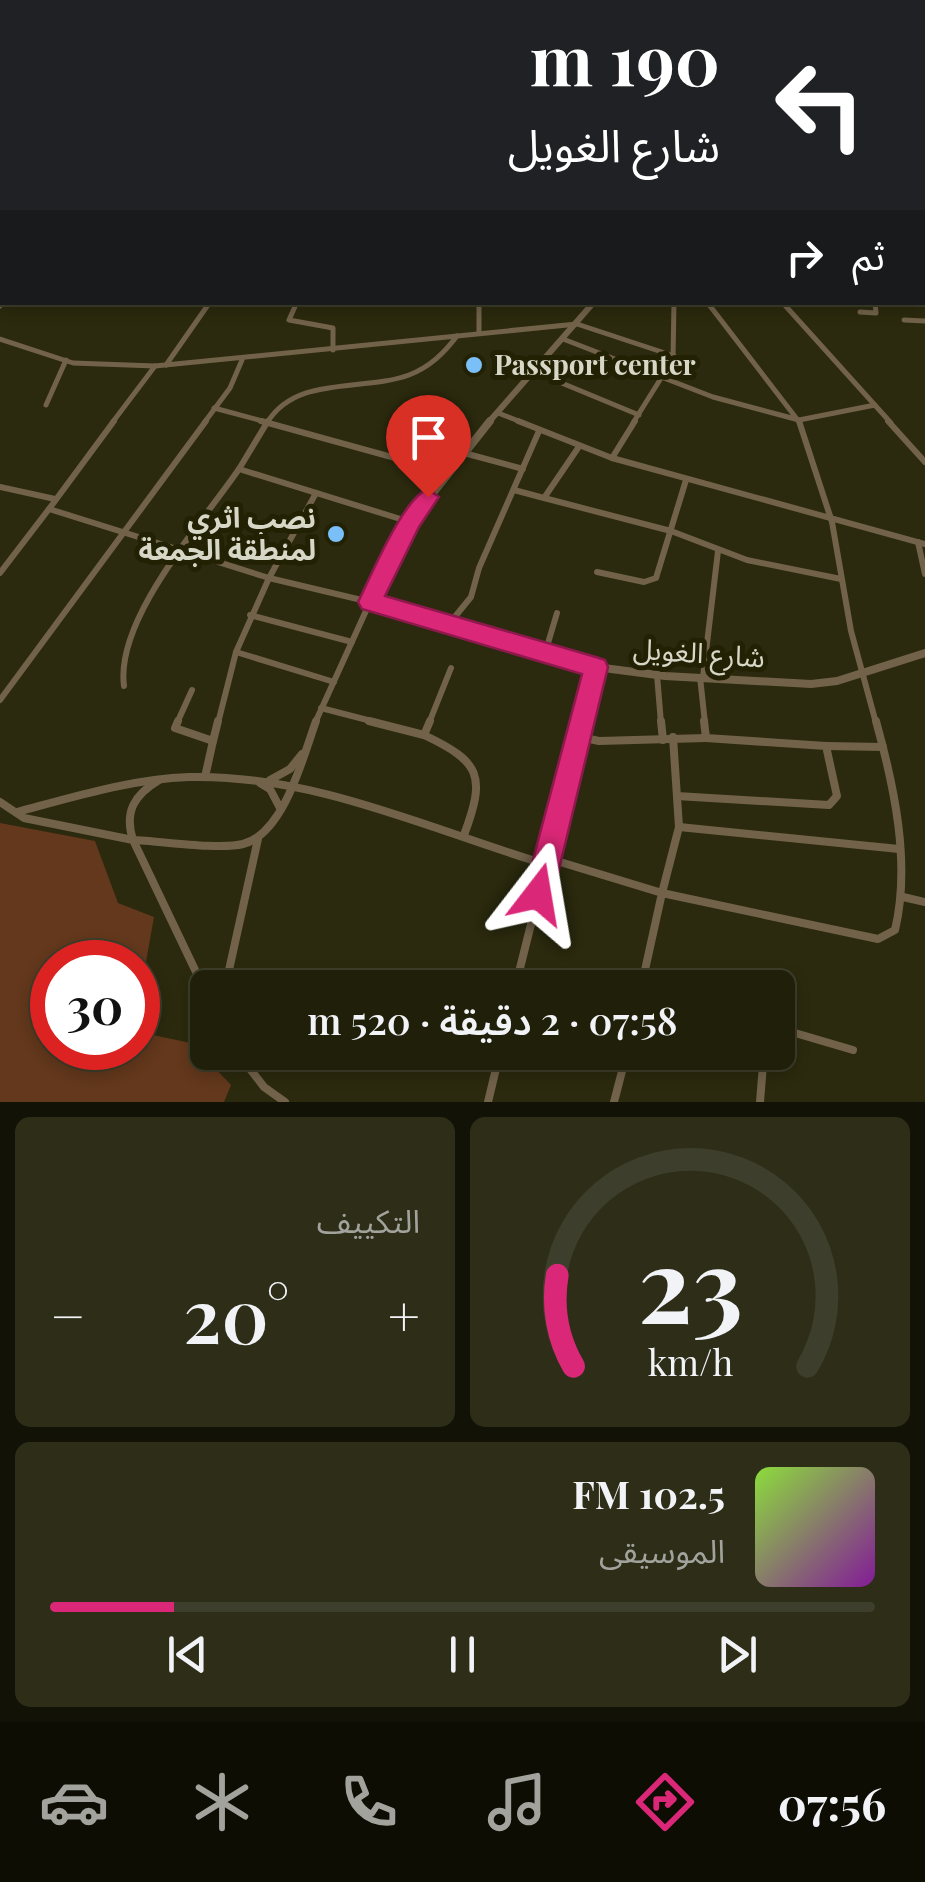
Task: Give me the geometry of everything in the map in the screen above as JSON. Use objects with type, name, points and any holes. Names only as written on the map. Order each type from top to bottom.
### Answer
[{"type":"street","points":[[165,366],[208,305]]},
{"type":"street","points":[[296,305],[289,320],[333,328],[333,350]]},
{"type":"street","points":[[479,305],[480,332]]},
{"type":"street","points":[[229,970],[258,840],[281,809],[321,708],[410,522],[446,472],[594,305]]},
{"type":"street","points":[[612,458],[663,380],[674,356],[674,305]]},
{"type":"street","points":[[17,812],[158,780],[205,777],[292,785],[320,790],[662,893],[878,939],[895,930],[902,897],[899,849],[883,748],[862,674],[832,522],[799,420],[709,305]]},
{"type":"street","points":[[785,305],[925,462]]},
{"type":"street","points":[[860,312],[876,313],[876,305]]},
{"type":"street","points":[[904,320],[925,322]]},
{"type":"street","points":[[0,338],[94,366],[165,366],[577,324],[674,356]]},
{"type":"street","points":[[124,686],[118,668],[139,617],[240,469],[265,421],[278,405],[307,392],[409,375],[441,357],[457,335]]},
{"type":"street","points":[[563,339],[663,380],[799,420],[874,405]]},
{"type":"street","points":[[46,405],[66,360]]},
{"type":"street","points":[[0,700],[230,388],[242,360]]},
{"type":"street","points":[[0,574],[155,366]]},
{"type":"street","points":[[534,372],[639,415]]},
{"type":"street","points":[[214,408],[446,472]]},
{"type":"street","points":[[498,413],[578,448],[832,522],[922,543],[925,574]]},
{"type":"street","points":[[449,624],[471,597],[540,431]]},
{"type":"street","points":[[544,498],[578,448]]},
{"type":"street","points":[[463,452],[523,468]]},
{"type":"street","points":[[240,469],[410,522]]},
{"type":"street","points":[[596,572],[644,582],[656,578],[686,480]]},
{"type":"street","points":[[0,487],[55,499]]},
{"type":"street","points":[[514,490],[671,531],[770,567],[842,580]]},
{"type":"street","points":[[205,777],[236,652],[250,615],[316,492]]},
{"type":"street","points":[[49,510],[269,578],[370,602]]},
{"type":"street","points":[[706,738],[702,677],[718,551]]},
{"type":"street","name":"شارع الغويل","points":[[370,602],[596,667],[657,674],[811,684],[862,674],[925,653]]},
{"type":"street","points":[[544,653],[557,614]]},
{"type":"street","points":[[250,615],[352,642]]},
{"type":"street","points":[[236,652],[334,682]]},
{"type":"street","points":[[520,970],[596,667]]},
{"type":"street","points":[[424,735],[451,668]]},
{"type":"street","points":[[657,674],[663,740]]},
{"type":"street","points":[[192,690],[175,728],[213,740]]},
{"type":"street","points":[[321,708],[424,735],[458,753],[480,781],[480,792],[464,835]]},
{"type":"street","points":[[580,737],[600,741],[706,738],[883,748]]},
{"type":"street","points":[[645,970],[678,827],[674,737]]},
{"type":"street","points":[[677,796],[833,804],[837,796],[826,746]]},
{"type":"street","points":[[262,782],[290,770],[306,749]]},
{"type":"street","points":[[158,780],[139,792],[130,805],[128,828],[195,970]]},
{"type":"street","points":[[262,782],[281,809]]},
{"type":"street","points":[[0,802],[24,818],[133,840],[228,845],[258,840]]},
{"type":"street","points":[[678,827],[899,849]]},
{"type":"street","points":[[902,897],[925,902]]},
{"type":"street","points":[[795,1033],[853,1050]]},
{"type":"street","points":[[250,1070],[264,1087],[285,1102]]},
{"type":"street","points":[[488,1102],[496,1070]]},
{"type":"street","points":[[614,1102],[622,1070]]},
{"type":"street","points":[[760,1102],[763,1070]]},
{"type":"shaded area","points":[[0,823],[95,841],[118,903],[154,917],[150,940],[30,940],[30,1070],[160,1070],[160,1037],[190,1043],[190,1070],[217,1070],[231,1085],[224,1102],[0,1102]]},
{"type":"place","name":"Passport center","points":[[474,365]]},
{"type":"place","name":"نصب اثري لمنطقة الجمعة","points":[[336,534]]},
{"type":"route","points":[[428,497],[410,522],[370,602],[596,667],[538,894]]}]
